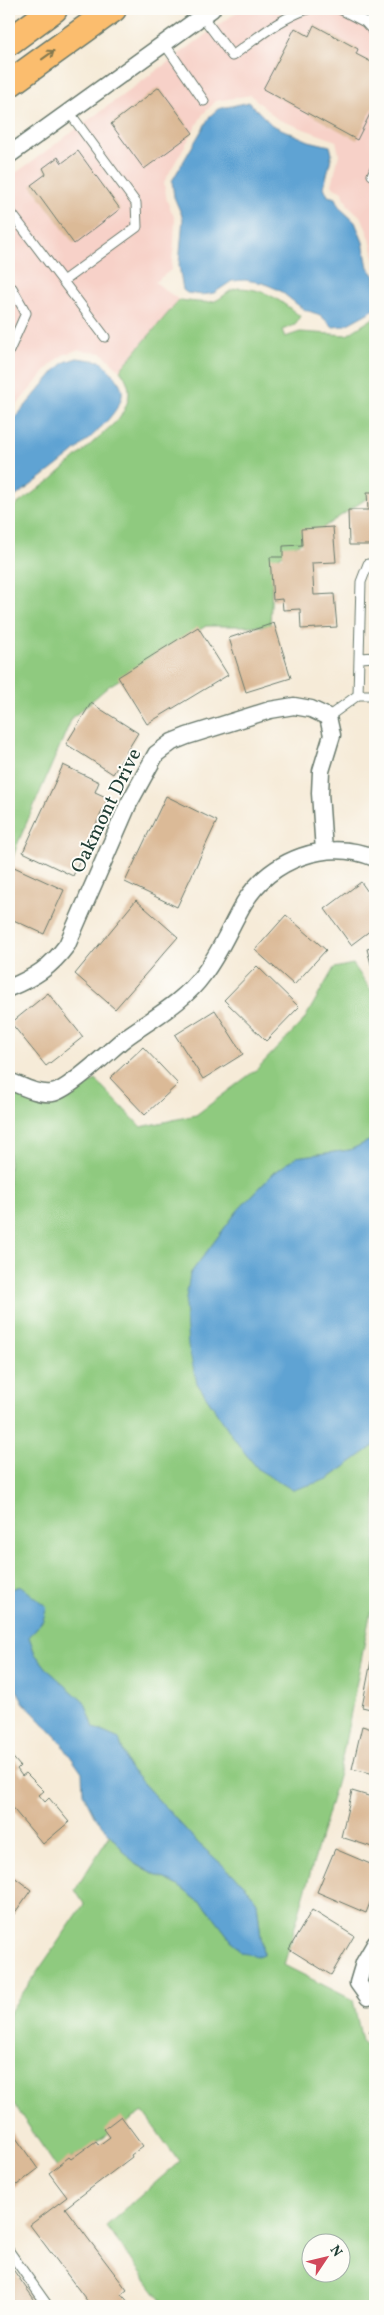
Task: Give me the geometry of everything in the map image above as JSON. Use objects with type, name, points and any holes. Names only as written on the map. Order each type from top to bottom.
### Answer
[{"type":"main road","points":[[9,42],[54,9]]},
{"type":"main road","points":[[9,84],[114,9]]},
{"type":"street","points":[[9,155],[207,13]]},
{"type":"street","name":"Oakmont Drive","points":[[9,988],[42,972],[56,960],[67,945],[128,805],[156,754],[172,742],[187,736],[270,710],[294,706],[311,708],[328,717]]},
{"type":"street","points":[[324,851],[320,793],[321,771],[332,735],[328,717]]},
{"type":"street","points":[[9,1081],[32,1091],[53,1094],[189,992],[214,959],[244,902],[270,873],[302,855],[324,851],[347,850],[375,858]]},
{"type":"street","points":[[375,1944],[364,1964],[358,1983],[368,1997],[375,1995]]},
{"type":"lane","points":[[207,13],[232,56],[273,27],[296,13],[308,9]]},
{"type":"lane","points":[[340,9],[364,22],[375,33]]},
{"type":"lane","points":[[164,43],[204,101]]},
{"type":"lane","points":[[63,281],[137,227],[136,203],[69,112]]},
{"type":"lane","points":[[9,210],[105,336]]},
{"type":"lane","points":[[9,286],[26,313],[9,351]]},
{"type":"lane","points":[[358,695],[361,658],[361,582],[368,564],[375,564]]},
{"type":"lane","points":[[361,658],[375,658]]},
{"type":"lane","points":[[328,717],[358,695],[375,695]]},
{"type":"lane","points":[[9,2251],[48,2306]]},
{"type":"shaded area","points":[[241,9],[375,9],[375,262],[370,239],[362,218],[348,205],[342,192],[332,185],[339,154],[336,141],[277,119],[251,95],[216,101],[203,114],[164,182],[167,201],[175,219],[174,244],[171,270],[155,282],[179,300],[120,370],[102,353],[77,350],[63,355],[50,366],[9,414],[9,178]]},
{"type":"green space","points":[[239,288],[272,296],[300,316],[295,325],[282,330],[285,337],[300,332],[347,335],[375,317],[375,493],[273,561],[270,626],[206,626],[109,686],[72,718],[17,845],[9,870],[9,510],[51,480],[119,419],[126,406],[129,394],[127,383],[120,370],[179,300],[211,302]]},
{"type":"green space","points":[[353,964],[373,993],[375,1026],[375,1138],[350,1150],[296,1157],[274,1173],[238,1210],[190,1274],[197,1383],[240,1447],[259,1470],[328,1479],[375,1445],[375,1605],[370,1615],[339,1773],[284,1965],[353,2000],[362,2041],[375,2059],[375,2306],[166,2306],[106,2226],[179,2162],[143,2112],[57,2168],[9,2097],[9,2013],[84,1904],[75,1890],[110,1835],[135,1864],[177,1885],[205,1906],[241,1953],[263,1954],[257,1902],[244,1884],[199,1844],[129,1768],[119,1739],[94,1728],[85,1703],[49,1671],[35,1654],[29,1637],[43,1620],[21,1586],[9,1590],[9,1089],[47,1103],[96,1080],[141,1127],[196,1115],[257,1069],[304,1020],[334,968]]},
{"type":"water","points":[[249,102],[272,125],[309,141],[330,146],[332,154],[324,187],[328,196],[336,198],[341,209],[355,222],[363,242],[368,267],[375,276],[375,309],[344,326],[333,327],[320,315],[303,309],[279,290],[263,283],[245,280],[232,281],[214,293],[202,295],[187,293],[183,290],[179,265],[183,218],[174,197],[172,181],[210,116],[218,109]]},
{"type":"water","points":[[77,358],[100,361],[115,376],[122,390],[118,407],[107,421],[74,452],[9,501],[9,425],[56,370],[65,362]]},
{"type":"water","points":[[375,1138],[375,1445],[328,1479],[293,1490],[259,1470],[240,1447],[197,1383],[188,1345],[185,1305],[190,1274],[238,1210],[274,1173],[296,1157],[350,1150]]},
{"type":"water","points":[[21,1586],[47,1607],[43,1620],[29,1637],[35,1654],[49,1671],[85,1703],[94,1728],[119,1739],[129,1768],[199,1844],[244,1884],[257,1902],[263,1954],[258,1956],[241,1953],[205,1906],[177,1885],[135,1864],[95,1817],[83,1793],[82,1773],[59,1740],[24,1703],[9,1676],[9,1590]]},
{"type":"building","points":[[314,25],[358,49],[356,54],[375,64],[375,104],[357,140],[263,89],[295,28],[309,36]]},
{"type":"building","points":[[159,87],[193,133],[144,169],[111,124]]},
{"type":"building","points":[[78,151],[120,209],[74,244],[31,185],[46,174],[43,168],[58,157],[62,163]]},
{"type":"building","points":[[367,492],[375,492],[375,545],[349,545],[348,510],[368,510]]},
{"type":"building","points":[[333,527],[336,562],[312,563],[314,595],[334,594],[337,627],[301,629],[300,609],[283,610],[282,599],[273,600],[270,557],[283,557],[283,546],[302,545],[301,529]]},
{"type":"building","points":[[274,623],[291,678],[246,692],[229,638]]},
{"type":"building","points":[[198,627],[228,675],[147,724],[118,677]]},
{"type":"building","points":[[91,703],[138,733],[113,774],[66,744]]},
{"type":"building","points":[[63,765],[99,782],[95,792],[108,798],[73,876],[23,852]]},
{"type":"building","points":[[166,796],[217,821],[177,907],[125,882]]},
{"type":"building","points":[[14,867],[64,890],[44,934],[9,918],[9,879]]},
{"type":"building","points":[[361,882],[375,902],[375,927],[351,945],[325,909]]},
{"type":"building","points":[[136,900],[178,937],[115,1009],[75,974]]},
{"type":"building","points":[[286,915],[326,950],[294,985],[255,950]]},
{"type":"building","points":[[375,947],[375,979],[367,949]]},
{"type":"building","points":[[257,966],[299,1007],[266,1041],[224,1000]]},
{"type":"building","points":[[48,993],[83,1037],[46,1066],[11,1023]]},
{"type":"building","points":[[215,1010],[243,1054],[203,1079],[175,1035]]},
{"type":"building","points":[[143,1047],[178,1084],[145,1115],[110,1078]]},
{"type":"building","points":[[371,1661],[375,1662],[375,1710],[362,1707]]},
{"type":"building","points":[[362,1726],[375,1730],[375,1774],[352,1769]]},
{"type":"building","points":[[9,1753],[20,1766],[17,1769],[22,1776],[26,1773],[44,1791],[39,1795],[45,1802],[49,1798],[69,1822],[43,1844],[9,1804]]},
{"type":"building","points":[[352,1791],[375,1798],[375,1848],[341,1837]]},
{"type":"building","points":[[335,1849],[375,1866],[375,1890],[366,1913],[317,1892]]},
{"type":"building","points":[[9,1873],[31,1890],[14,1914],[10,1912],[9,1914]]},
{"type":"building","points":[[312,1910],[354,1936],[331,1975],[289,1949]]},
{"type":"building","points":[[375,2026],[375,2040],[369,2031]]},
{"type":"building","points":[[121,2116],[143,2146],[131,2155],[132,2157],[65,2208],[127,2290],[122,2294],[131,2306],[91,2306],[30,2225],[67,2197],[49,2173],[69,2157],[71,2159],[96,2141],[99,2145],[110,2137],[104,2129]]},
{"type":"building","points":[[9,2128],[38,2169],[9,2191]]},
{"type":"building","points":[[9,2264],[39,2306],[9,2306]]}]
